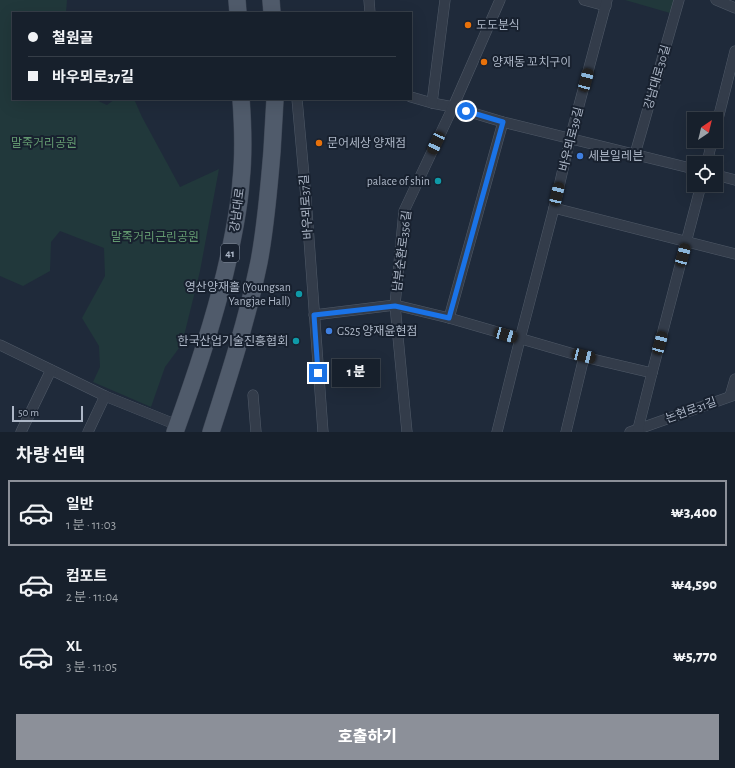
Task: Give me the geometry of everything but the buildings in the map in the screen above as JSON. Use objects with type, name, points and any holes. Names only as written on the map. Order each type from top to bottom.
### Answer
[{"type":"main road","points":[[236,0],[238,12]]},
{"type":"main road","points":[[271,0],[272,12]]},
{"type":"main road","name":"강남대로","points":[[176,429],[214,315],[234,233],[239,206],[243,159],[241,100]]},
{"type":"main road","points":[[211,432],[238,346],[259,262],[269,198],[275,100]]},
{"type":"street","points":[[369,0],[370,12]]},
{"type":"street","points":[[432,103],[445,0]]},
{"type":"street","name":"남부순환로356길","points":[[407,432],[395,306],[404,211],[453,107],[500,0]]},
{"type":"street","points":[[584,0],[606,3]]},
{"type":"street","name":"강남대로30길","points":[[635,154],[678,0]]},
{"type":"street","points":[[716,0],[735,8]]},
{"type":"street","name":"바우뫼로39길","points":[[497,432],[570,139],[606,3]]},
{"type":"street","points":[[720,112],[735,51]]},
{"type":"street","points":[[412,97],[453,107],[503,122],[687,167]]},
{"type":"street","name":"바우뫼로37길","points":[[297,100],[322,432]]},
{"type":"street","points":[[449,318],[503,122]]},
{"type":"street","points":[[723,177],[735,180]]},
{"type":"street","points":[[635,431],[652,373],[699,192]]},
{"type":"street","points":[[554,208],[735,254]]},
{"type":"street","points":[[314,315],[395,306]]},
{"type":"street","name":"남부순환로356길","points":[[395,306],[449,318],[520,339]]},
{"type":"street","points":[[520,339],[652,373]]},
{"type":"street","points":[[0,345],[176,429]]},
{"type":"street","points":[[566,432],[584,356]]},
{"type":"street","points":[[21,432],[51,370]]},
{"type":"street","name":"논현로31길","points":[[635,431],[733,395],[735,379]]},
{"type":"street","points":[[253,395],[256,432]]},
{"type":"street","points":[[88,432],[105,396]]},
{"type":"green space","name":"말죽거리근린공원","points":[[0,0],[67,0],[66,12],[12,12],[12,100],[96,100],[107,105],[114,100],[134,100],[180,187],[219,169],[200,271],[182,344],[165,367],[151,407],[93,382],[100,367],[99,346],[82,318],[105,276],[104,248],[60,231],[51,242],[50,271],[23,286],[0,276]]},
{"type":"green space","points":[[625,0],[674,0],[670,13]]},
{"type":"place","name":"도도분식","points":[[468,25]]},
{"type":"place","name":"양재동 꼬치구이","points":[[484,62]]},
{"type":"place","name":"문어세상 양재점","points":[[319,143]]},
{"type":"place","name":"세븐일레븐","points":[[580,156]]},
{"type":"place","name":"palace of shin","points":[[438,181]]},
{"type":"place","name":"영산양재홀 (Youngsan Yangjae Hall)","points":[[299,294]]},
{"type":"place","name":"GS25 양재윤현점","points":[[329,331]]},
{"type":"place","name":"한국산업기술진흥협회","points":[[296,341]]},
{"type":"route","points":[[318,373],[314,315],[395,306],[449,318],[503,122],[466,111]]},
{"type":"park label","name":"말죽거리공원","points":[[44,143]]}]
